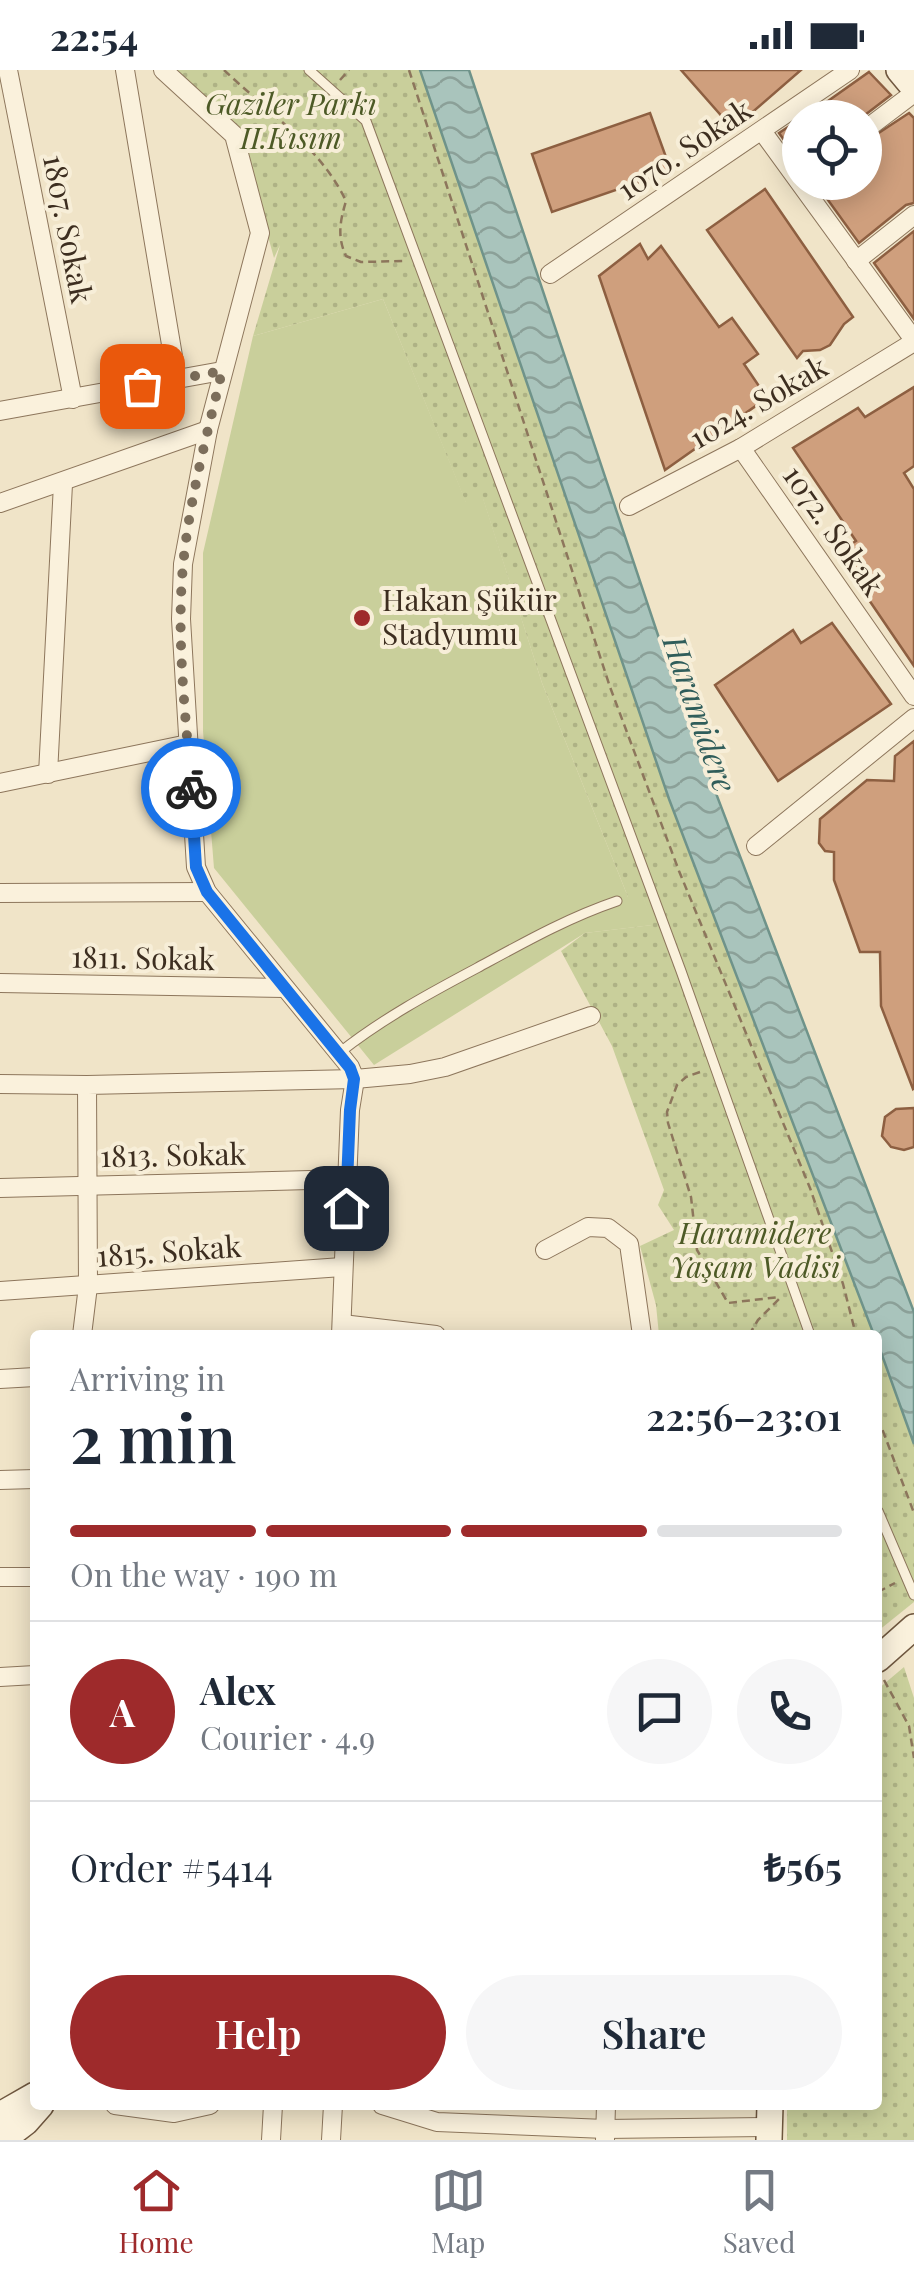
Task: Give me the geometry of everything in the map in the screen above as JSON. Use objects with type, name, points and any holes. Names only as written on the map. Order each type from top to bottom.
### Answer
[{"type":"main road","points":[[899,70],[914,90]]},
{"type":"main road","points":[[886,1665],[914,1627]]},
{"type":"main road","points":[[30,2098],[0,2118],[4,2140],[37,2110]]},
{"type":"street","name":"1807. Sokak","points":[[8,70],[73,399]]},
{"type":"street","points":[[125,70],[177,380]]},
{"type":"street","points":[[163,70],[234,135],[260,233],[208,430],[183,564],[181,619],[196,867],[207,892],[350,1068],[354,1079],[341,1329]]},
{"type":"street","name":"1070. Sokak","points":[[550,274],[850,70]]},
{"type":"street","points":[[882,116],[914,90]]},
{"type":"street","points":[[762,131],[782,157]]},
{"type":"street","points":[[813,200],[914,341]]},
{"type":"street","points":[[856,261],[914,215]]},
{"type":"street","name":"1024. Sokak","points":[[629,506],[741,448],[914,341]]},
{"type":"street","points":[[0,411],[222,371]]},
{"type":"street","points":[[0,503],[208,430]]},
{"type":"street","name":"1072. Sokak","points":[[741,448],[914,696]]},
{"type":"street","points":[[48,774],[63,484]]},
{"type":"street","points":[[756,846],[914,718]]},
{"type":"street","points":[[0,783],[188,744]]},
{"type":"street","points":[[0,893],[207,892]]},
{"type":"street","name":"1811. Sokak","points":[[0,983],[284,988]]},
{"type":"street","points":[[0,1084],[354,1079],[410,1074],[592,1016]]},
{"type":"street","points":[[83,1330],[88,1286],[87,1085]]},
{"type":"street","name":"1813. Sokak","points":[[0,1188],[348,1180]]},
{"type":"street","points":[[545,1250],[588,1227],[608,1228],[628,1244],[641,1330]]},
{"type":"street","name":"1815. Sokak","points":[[0,1291],[342,1267]]},
{"type":"street","points":[[0,1379],[30,1376]]},
{"type":"street","points":[[0,1480],[30,1479]]},
{"type":"street","points":[[0,1577],[30,1576]]},
{"type":"street","points":[[0,1677],[30,1675]]},
{"type":"street","points":[[152,2110],[188,2110]]},
{"type":"street","points":[[271,2140],[274,2110]]},
{"type":"street","points":[[330,2140],[333,2110]]},
{"type":"street","points":[[393,2110],[437,2131],[605,2134],[770,2124]]},
{"type":"lane","points":[[309,70],[366,121],[808,1330]]},
{"type":"lane","points":[[338,1053],[374,1024],[443,986],[572,917],[617,901]]},
{"type":"lane","points":[[882,1521],[914,1595]]},
{"type":"path","points":[[224,70],[323,164],[338,184],[346,201],[340,224],[340,244],[346,256],[361,262],[417,260]]},
{"type":"path","points":[[410,70],[610,687],[679,871],[810,1188],[855,1330]]},
{"type":"path","points":[[714,1066],[686,1077],[677,1085],[667,1112],[668,1123],[691,1197],[697,1250],[728,1303],[781,1296],[753,1330]]},
{"type":"path","points":[[882,1429],[914,1513]]},
{"type":"path","points":[[882,1590],[905,1578]]},
{"type":"path","points":[[886,1665],[883,1680],[909,1726],[914,1758]]},
{"type":"green space","name":"Haramidere Yaşam Vadisi","points":[[177,70],[420,70],[669,799],[872,1330],[658,1330],[640,1246],[674,1230],[658,1205],[664,1190],[612,1046],[561,951],[585,933],[652,925],[643,897],[628,897],[542,683],[483,499],[466,503],[383,299],[253,336],[280,245],[274,258],[238,128]]},
{"type":"green space","name":"Hakan Şükür Stadyumu","points":[[383,299],[466,502],[483,498],[542,683],[628,897],[643,896],[653,925],[585,933],[374,1065],[214,868],[203,731],[203,553],[253,336]]},
{"type":"green space","name":"Haramidere Yaşam Vadisi","points":[[882,1355],[914,1444],[914,1602],[882,1628]]},
{"type":"green space","points":[[904,1667],[914,1698],[914,2140],[787,2140],[787,2110],[882,2110],[882,1686]]},
{"type":"water","points":[[420,70],[469,70],[675,686],[914,1312],[914,1444],[882,1355],[882,1330],[872,1330],[669,799]]},
{"type":"building","points":[[681,70],[801,70],[733,129]]},
{"type":"building","points":[[869,72],[891,95],[882,102],[829,100]]},
{"type":"building","points":[[650,113],[671,171],[552,212],[532,154]]},
{"type":"building","points":[[909,113],[914,118],[914,203],[906,205],[859,243],[828,200],[882,200],[882,131]]},
{"type":"building","points":[[765,189],[853,317],[830,345],[803,351],[797,358],[707,230]]},
{"type":"building","points":[[914,231],[914,319],[874,263]]},
{"type":"building","points":[[640,244],[648,259],[661,246],[719,327],[732,318],[758,354],[744,364],[767,398],[665,470],[599,276]]},
{"type":"building","points":[[914,387],[914,466],[904,473],[914,489],[914,666],[837,553],[856,541],[793,448],[858,408],[865,417]]},
{"type":"building","points":[[832,623],[891,704],[778,781],[715,685],[793,630],[801,643]]},
{"type":"building","points":[[914,741],[913,1089],[881,1006],[880,952],[860,952],[834,880],[834,852],[825,851],[819,843],[820,819],[867,780],[894,781],[895,756]]},
{"type":"building","points":[[914,1108],[914,1147],[891,1147],[882,1136],[885,1117],[896,1109]]},
{"type":"way so far","points":[[142,386],[222,371],[183,564],[181,619],[191,788]]},
{"type":"place","name":"Hakan Şükür Stadyumu","points":[[362,618]]},
{"type":"route","points":[[191,788],[196,867],[207,892],[350,1068],[354,1079],[346,1208]]},
{"type":"park label","name":"Gaziler Parkı II.Kısım","points":[[291,122]]},
{"type":"water label","name":"Haramidere","points":[[699,714]]}]
